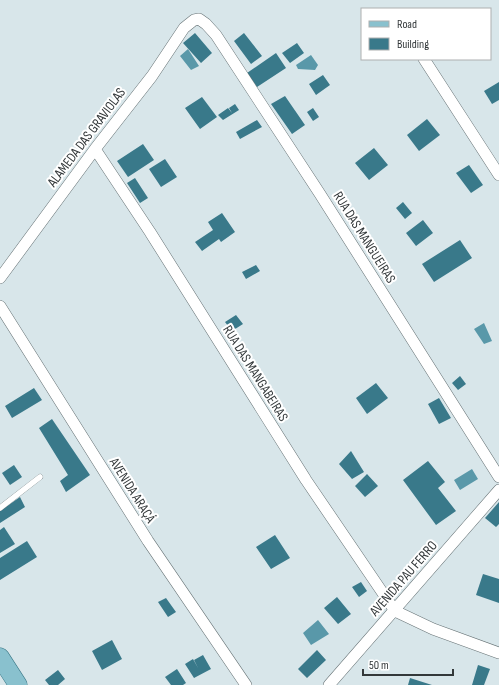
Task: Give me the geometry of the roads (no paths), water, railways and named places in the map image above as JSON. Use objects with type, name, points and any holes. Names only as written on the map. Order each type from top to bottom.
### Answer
[{"type":"main road","points":[[0,657],[18,685]]},
{"type":"street","name":"ALAMEDA DAS GRAVIOLAS","points":[[0,278],[95,148],[152,76],[184,28],[194,20],[199,20]]},
{"type":"street","name":"RUA DAS MANGUEIRAS","points":[[199,20],[211,29],[320,194],[499,477]]},
{"type":"street","points":[[425,60],[499,175]]},
{"type":"street","name":"RUA DAS MANGABEIRAS","points":[[95,148],[150,232],[306,480],[395,611]]},
{"type":"street","name":"AVENIDA ARAÇÁ","points":[[0,306],[148,542],[246,685]]},
{"type":"street","name":"AVENIDA PAU FERRO","points":[[329,685],[499,490]]},
{"type":"street","points":[[395,611],[433,630],[499,653]]},
{"type":"lane","points":[[0,508],[40,477]]},
{"type":"water","points":[[188,49],[199,66],[191,70],[180,56]]},
{"type":"water","points":[[311,55],[318,65],[315,70],[298,69],[296,65]]},
{"type":"water","points":[[484,323],[492,341],[484,344],[474,329]]},
{"type":"water","points":[[472,469],[478,479],[460,490],[454,480]]},
{"type":"water","points":[[318,620],[329,634],[311,645],[303,633]]}]
